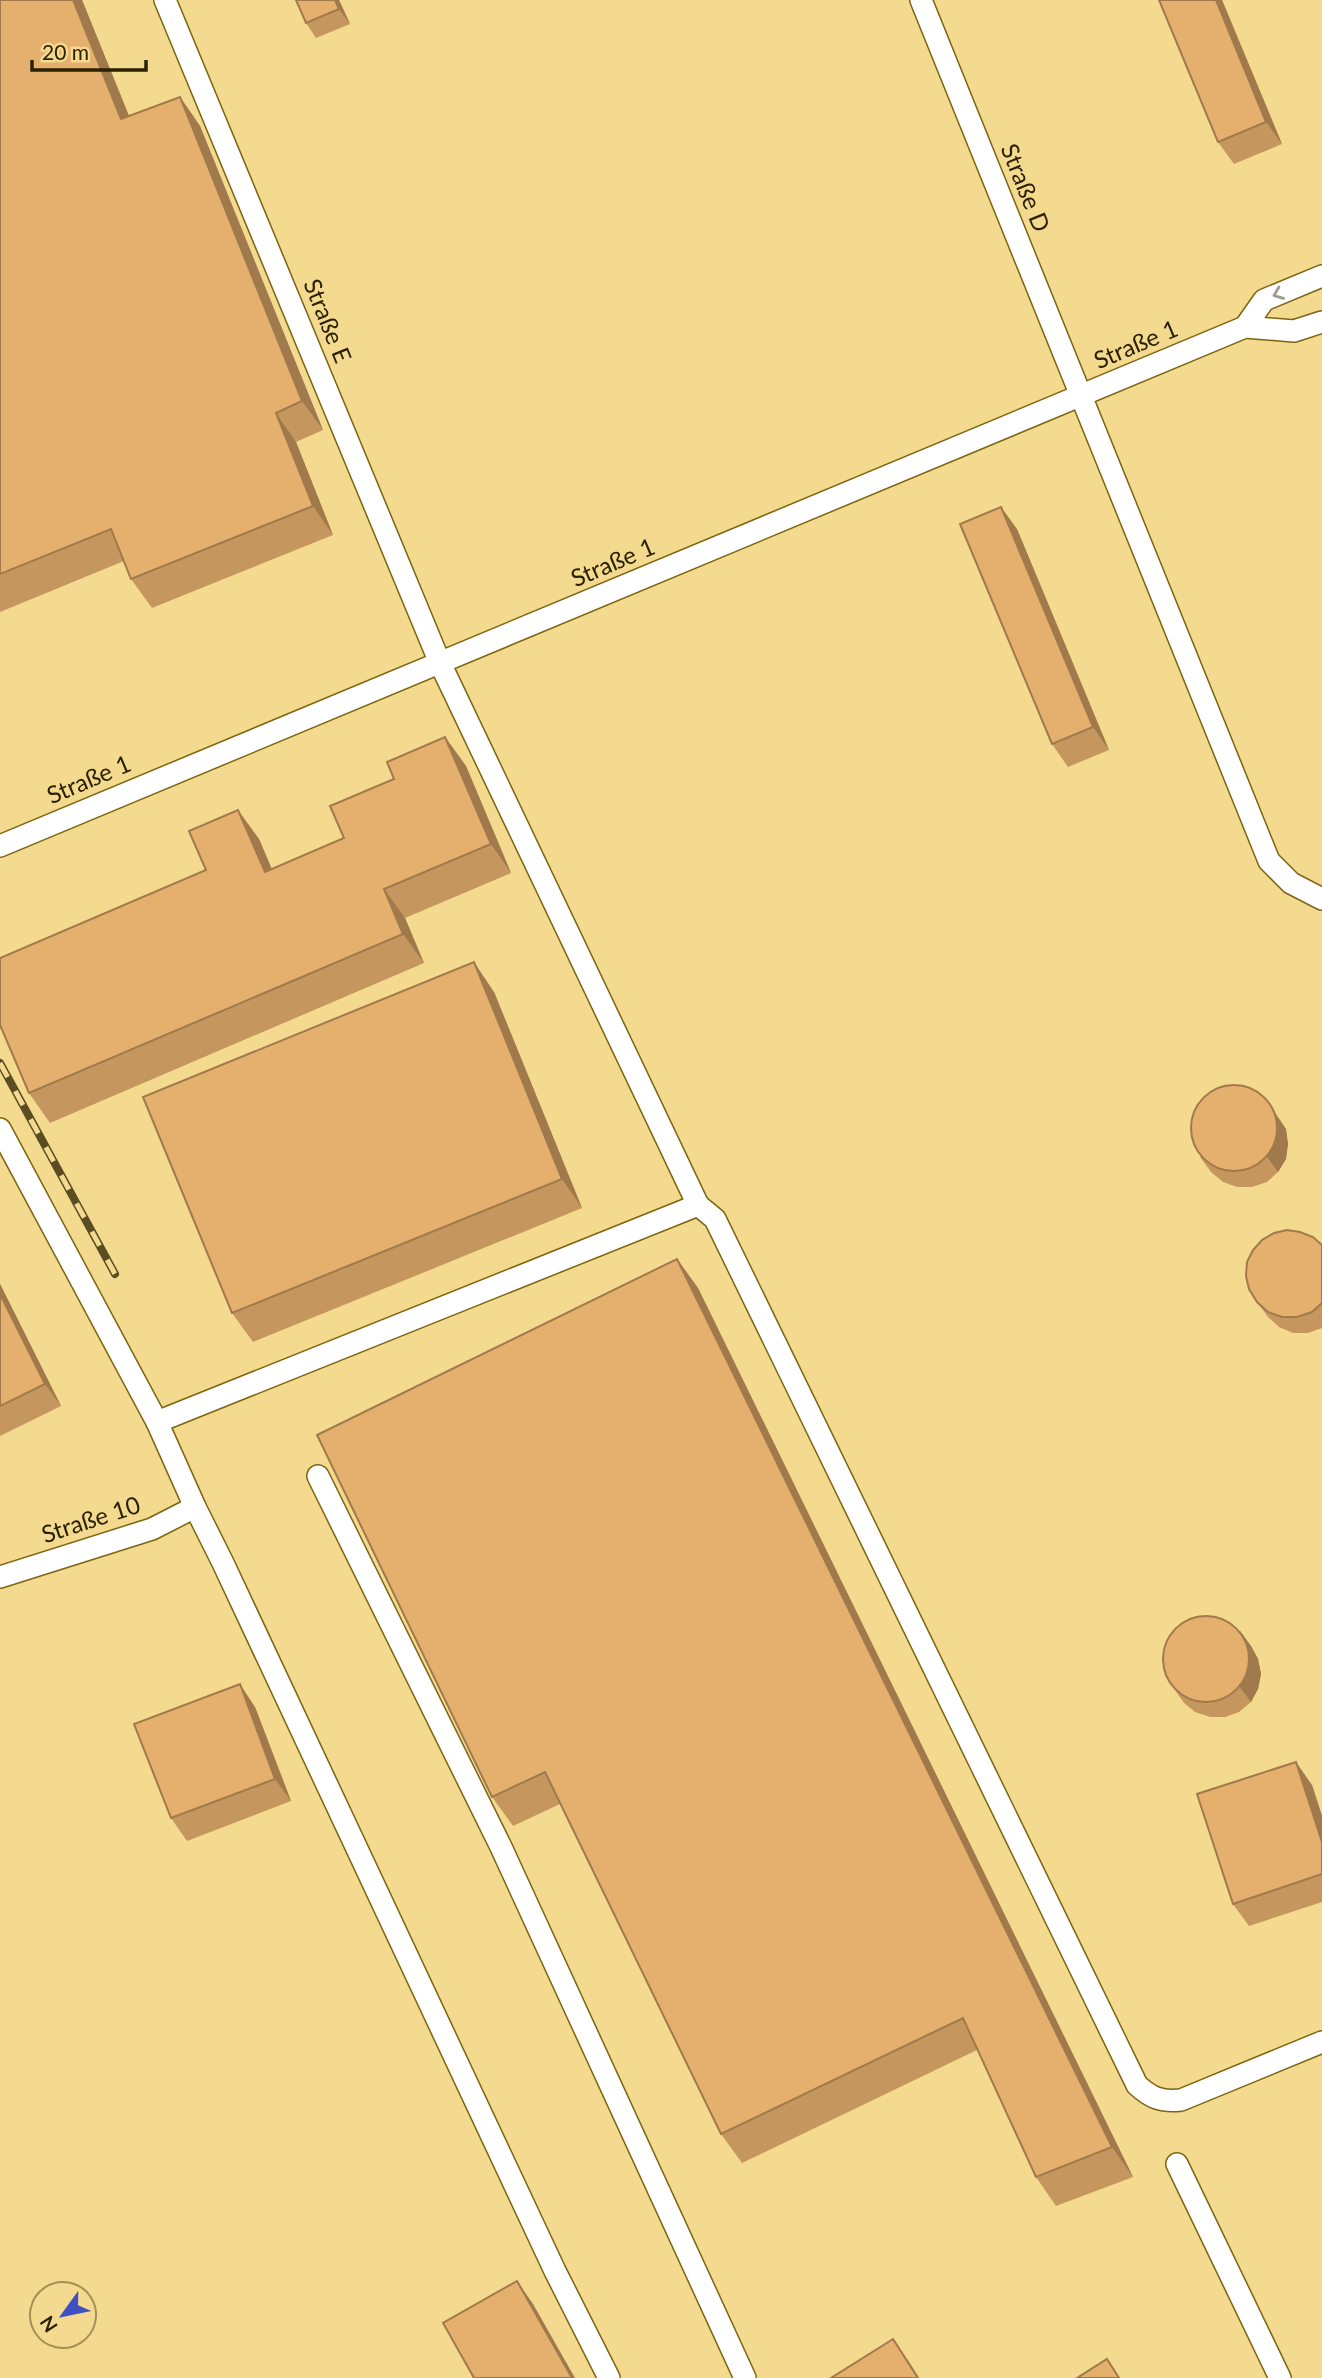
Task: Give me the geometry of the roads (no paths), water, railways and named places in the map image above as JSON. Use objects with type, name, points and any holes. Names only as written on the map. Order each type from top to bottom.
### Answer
[{"type":"lane","name":"Straße E","points":[[165,0],[440,663],[698,1205],[715,1219],[1137,2084],[1150,2097],[1164,2101],[1181,2100],[1322,2042]]},
{"type":"lane","name":"Straße D","points":[[921,0],[1269,861],[1291,883],[1322,899]]},
{"type":"lane","points":[[1245,327],[1264,300],[1322,276]]},
{"type":"lane","points":[[1245,327],[1294,331],[1322,322]]},
{"type":"lane","name":"Straße 1","points":[[0,846],[1245,327]]},
{"type":"lane","points":[[0,1129],[157,1422],[555,2271],[609,2378]]},
{"type":"lane","points":[[157,1422],[698,1205]]},
{"type":"lane","points":[[318,1476],[501,1847],[745,2378]]},
{"type":"lane","name":"Straße 10","points":[[0,1577],[152,1529],[195,1507]]},
{"type":"lane","points":[[1177,2164],[1280,2378]]},
{"type":"railway","points":[[0,1063],[115,1274]]}]
